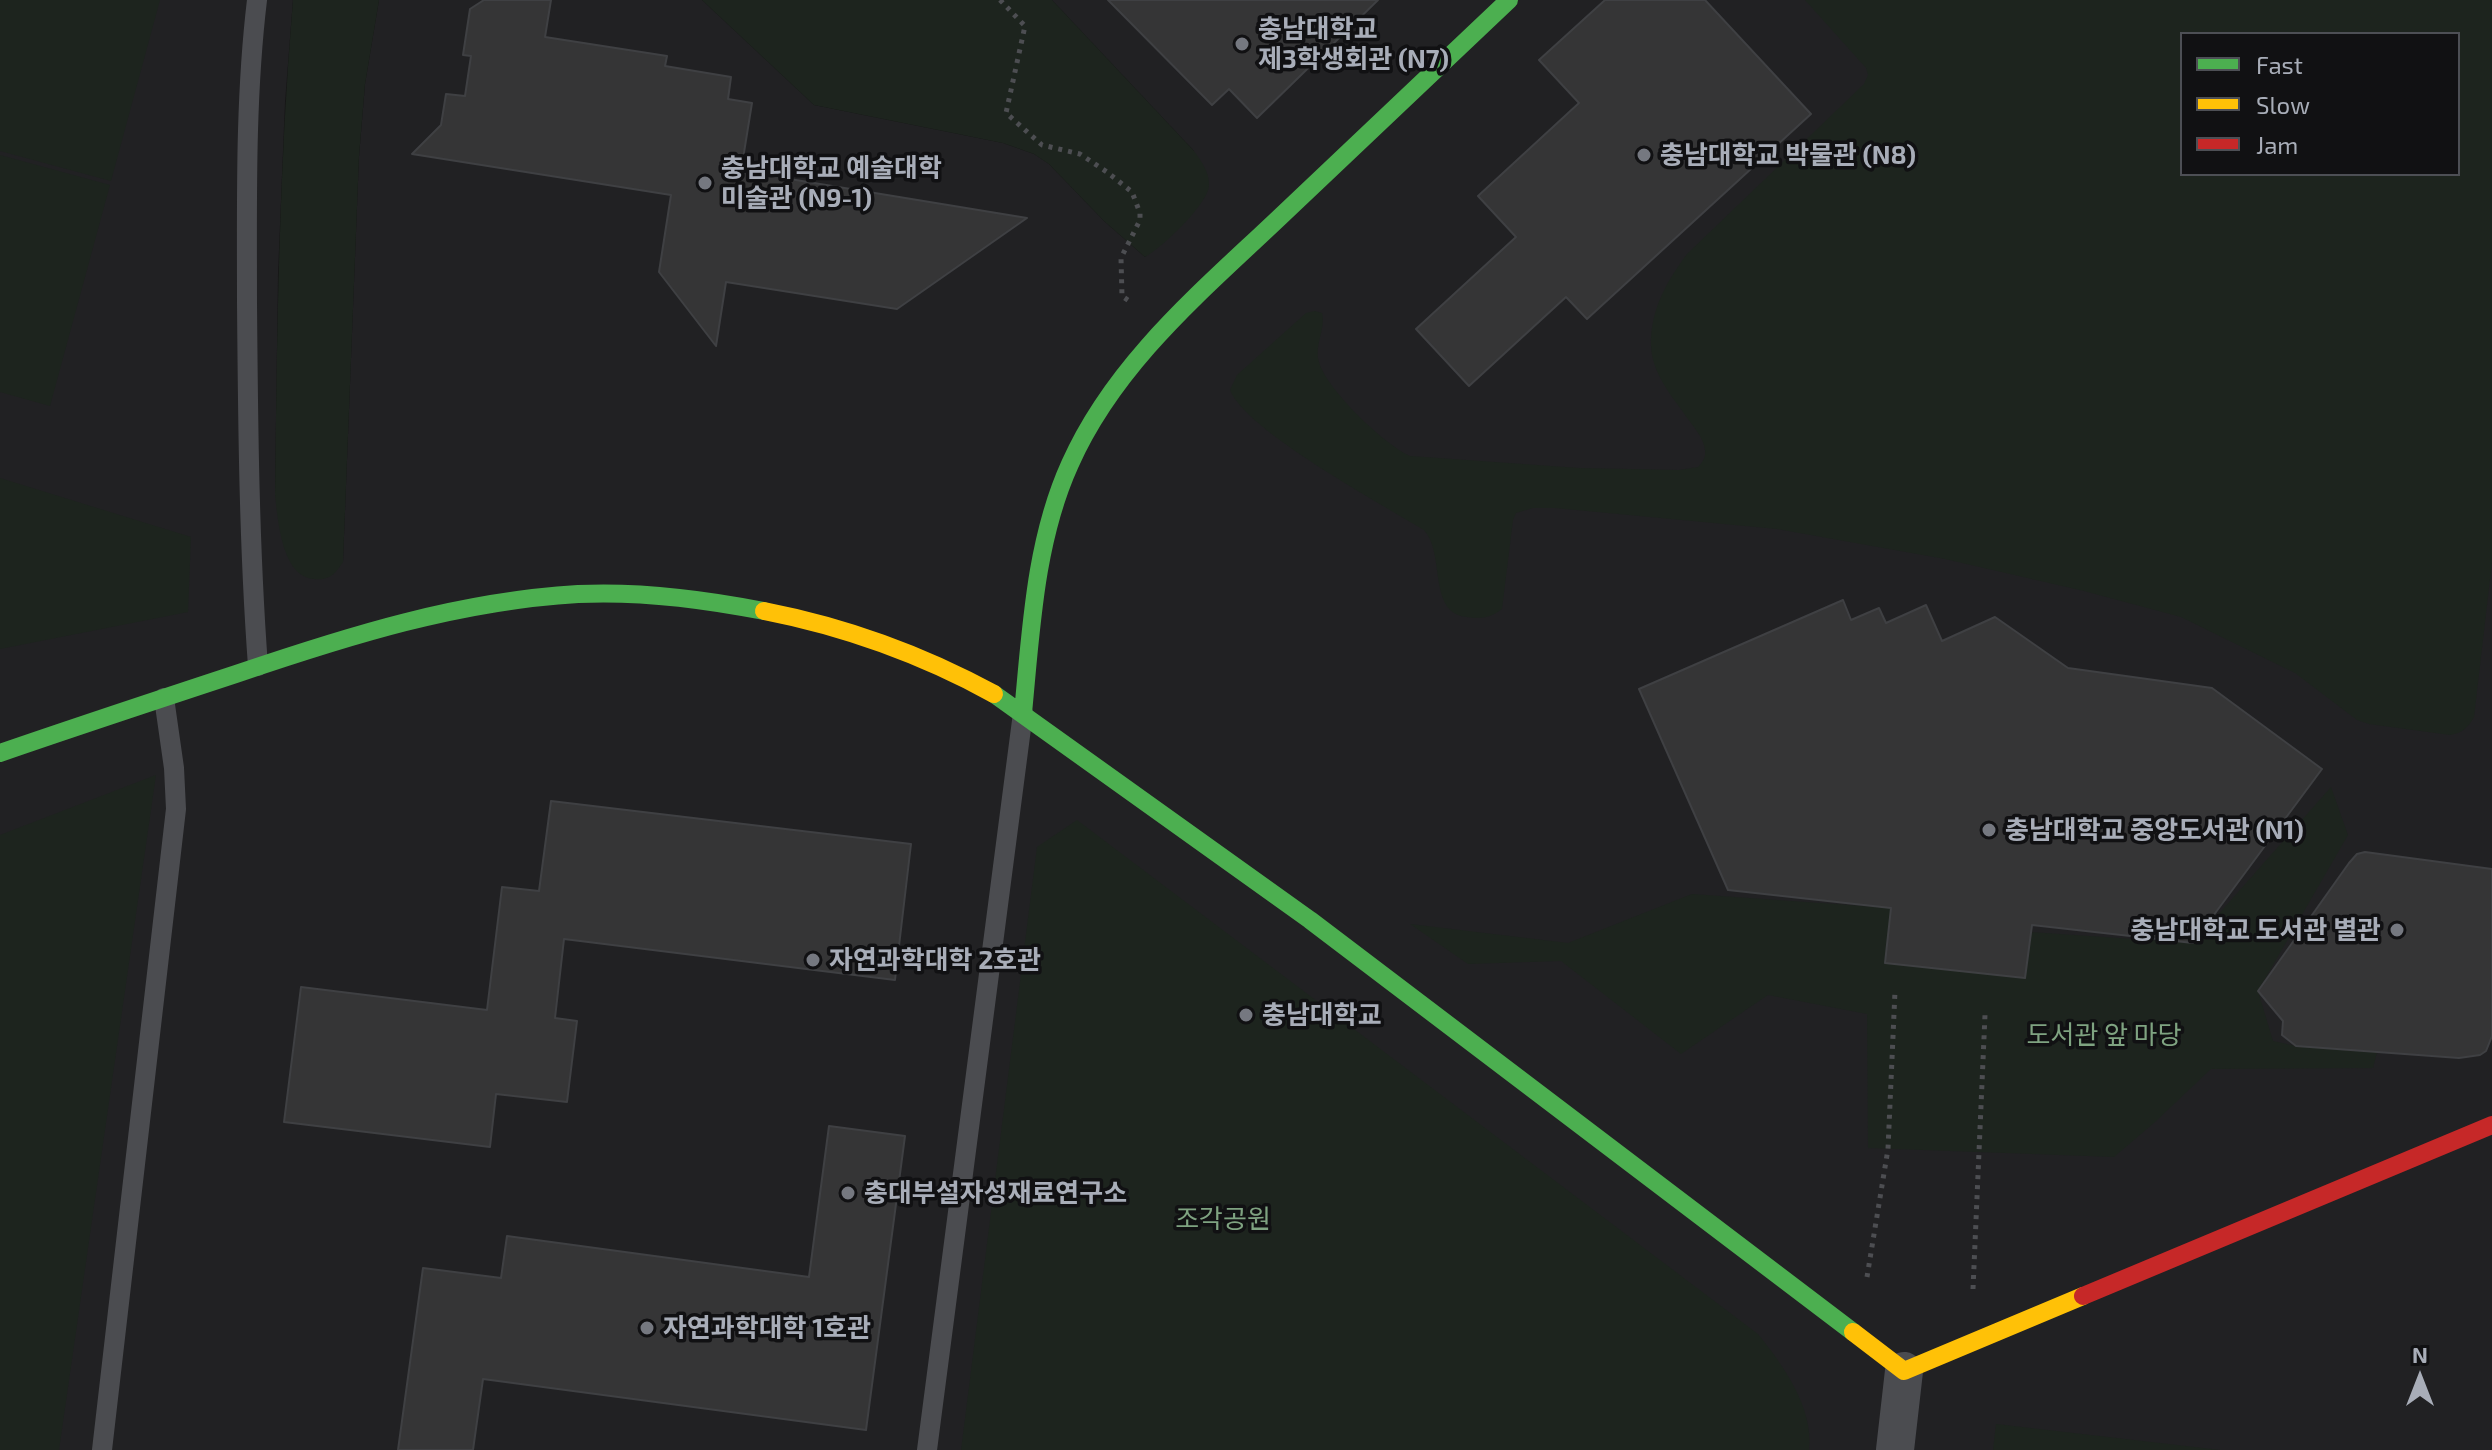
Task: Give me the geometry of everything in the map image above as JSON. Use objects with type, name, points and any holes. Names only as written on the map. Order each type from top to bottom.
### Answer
[{"type":"street","points":[[1023,713],[1037,579],[1044,545],[1067,473],[1083,436],[1102,405],[1164,327],[1509,0]]},
{"type":"street","points":[[0,753],[379,627],[491,603],[567,595],[629,594],[752,609],[848,631],[945,666],[1023,713],[1310,920],[1904,1371]]},
{"type":"street","points":[[1904,1371],[2492,1125]]},
{"type":"street","points":[[1895,1450],[1904,1371]]},
{"type":"lane","points":[[257,0],[251,69],[247,228],[249,486],[258,666]]},
{"type":"lane","points":[[102,1450],[176,809],[164,698]]},
{"type":"lane","points":[[927,1450],[1023,713]]},
{"type":"path","points":[[1000,0],[1025,26],[1006,113],[1042,145],[1080,154],[1132,192],[1140,220],[1121,258],[1122,296],[1164,327]]},
{"type":"path","points":[[1867,1277],[1888,1149],[1895,991]]},
{"type":"path","points":[[1973,1289],[1985,1015]]},
{"type":"shaded area","name":"충남대학교","points":[[0,0],[293,0],[285,102],[278,274],[275,495],[343,561],[359,156],[365,84],[379,0],[702,0],[814,105],[1003,143],[1034,154],[1049,164],[1104,221],[1145,257],[1194,151],[1052,0],[2492,0],[2492,1450],[0,1450]]},
{"type":"green space","points":[[0,0],[160,0],[111,181],[0,151]]},
{"type":"green space","points":[[293,0],[379,0],[365,84],[359,156],[343,562],[331,576],[324,579],[303,576],[288,558],[280,532],[275,495],[282,186]]},
{"type":"green space","points":[[702,0],[1052,0],[1194,151],[1208,176],[1206,194],[1183,225],[1145,257],[1104,221],[1049,164],[1034,154],[1003,143],[814,105]]},
{"type":"green space","points":[[1805,0],[2492,0],[2492,562],[2474,717],[2467,727],[2450,735],[2357,720],[2295,673],[2181,617],[1945,559],[1777,529],[1533,508],[1516,513],[1513,520],[1502,609],[1485,617],[1467,617],[1455,613],[1446,605],[1431,541],[1424,530],[1287,445],[1241,406],[1230,390],[1237,375],[1306,313],[1315,311],[1322,313],[1323,325],[1319,362],[1333,387],[1358,415],[1410,456],[1579,468],[1679,470],[1698,467],[1705,455],[1703,443],[1665,387],[1652,357],[1651,333],[1661,297],[1687,254],[1864,84],[1868,75],[1866,68]]},
{"type":"green space","points":[[0,155],[110,185],[50,406],[0,392]]},
{"type":"green space","points":[[0,478],[191,537],[188,612],[0,649]]},
{"type":"green space","points":[[156,775],[59,1450],[0,1450],[0,835]]},
{"type":"green space","name":"도서관 앞 마당","points":[[2331,787],[2348,835],[2258,991],[2273,1041],[2296,1046],[2377,1052],[2373,1068],[2211,1069],[2114,1157],[1868,1148],[1867,1014],[1768,995],[1681,1054],[1561,961],[1468,964],[1410,924],[1568,943],[1692,894],[1891,908],[1885,963],[2025,978],[2030,932],[2193,943]]},
{"type":"green space","name":"조각공원","points":[[1077,820],[1758,1334],[1786,1373],[1802,1403],[1807,1419],[1809,1450],[961,1450],[1037,847]]},
{"type":"green space","points":[[1996,1424],[2220,1450],[1993,1450]]},
{"type":"building","name":"충남대학교 예술대학 미술관 (N9-1)","points":[[484,0],[551,0],[545,37],[667,56],[665,66],[731,77],[728,99],[752,103],[741,171],[1027,218],[897,309],[726,282],[716,346],[659,272],[671,195],[412,154],[441,125],[446,94],[465,96],[471,56],[463,55],[470,9]]},
{"type":"building","name":"충남대학교 제3학생회관 (N7)","points":[[1108,0],[1378,0],[1257,118],[1229,89],[1212,105]]},
{"type":"building","name":"충남대학교 박물관 (N8)","points":[[1605,0],[1705,0],[1811,114],[1587,319],[1566,297],[1469,386],[1416,329],[1516,237],[1478,196],[1579,103],[1539,60]]},
{"type":"building","name":"충남대학교 중앙도서관 (N1)","points":[[1843,600],[1851,620],[1879,608],[1886,623],[1926,605],[1942,641],[1995,617],[2068,668],[2212,688],[2322,769],[2193,943],[2032,925],[2025,978],[1885,963],[1891,908],[1728,890],[1639,689]]},
{"type":"building","name":"자연과학대학 2호관","points":[[551,801],[911,844],[895,980],[564,939],[555,1018],[577,1021],[567,1102],[496,1094],[490,1147],[284,1122],[301,987],[487,1010],[502,887],[539,891]]},
{"type":"building","name":"충남대학교 도서관 별관","points":[[2365,852],[2492,869],[2492,1036],[2486,1051],[2480,1055],[2459,1058],[2296,1046],[2282,1035],[2283,1021],[2258,991],[2349,863],[2357,854]]},
{"type":"building","name":"자연과학대학 1호관","points":[[829,1126],[905,1136],[866,1430],[483,1379],[473,1450],[398,1450],[423,1268],[501,1278],[507,1236],[809,1277]]},
{"type":"traffic: fast","points":[[1023,713],[1036,586],[1049,524],[1070,464],[1111,393],[1135,361],[1191,301],[1509,0]]},
{"type":"traffic: fast","points":[[0,753],[320,646],[404,622],[490,604],[578,594],[625,594],[695,600],[764,611]]},
{"type":"traffic: fast","points":[[994,694],[1310,920],[1853,1332]]},
{"type":"traffic: slow","points":[[764,611],[824,625],[911,654],[994,694]]},
{"type":"traffic: slow","points":[[1853,1332],[1904,1371],[2083,1296]]},
{"type":"traffic: jam","points":[[2083,1296],[2492,1125]]},
{"type":"place","name":"충남대학교 제3학생회관 (N7)","points":[[1242,44]]},
{"type":"place","name":"충남대학교 박물관 (N8)","points":[[1644,155]]},
{"type":"place","name":"충남대학교 예술대학 미술관 (N9-1)","points":[[705,183]]},
{"type":"place","name":"충남대학교 중앙도서관 (N1)","points":[[1989,830]]},
{"type":"place","name":"충남대학교 도서관 별관","points":[[2397,930]]},
{"type":"place","name":"자연과학대학 2호관","points":[[813,960]]},
{"type":"place","name":"충남대학교","points":[[1246,1015]]},
{"type":"place","name":"충대부설자성재료연구소","points":[[848,1193]]},
{"type":"place","name":"자연과학대학 1호관","points":[[647,1328]]}]
